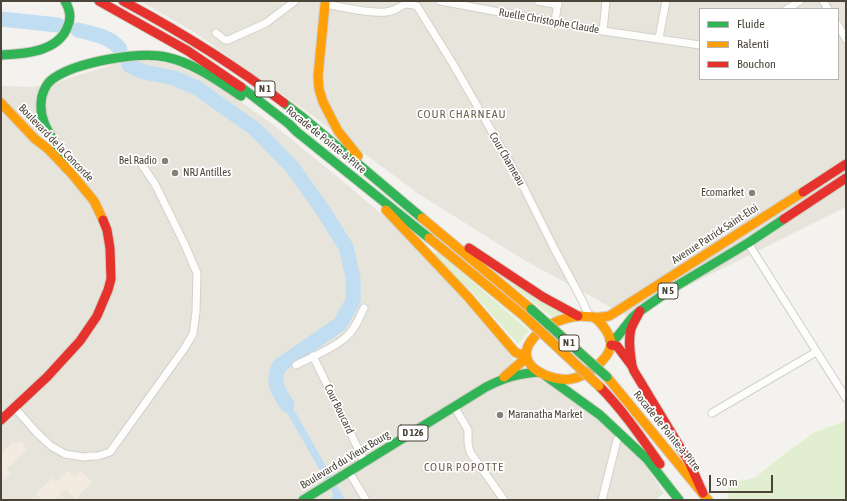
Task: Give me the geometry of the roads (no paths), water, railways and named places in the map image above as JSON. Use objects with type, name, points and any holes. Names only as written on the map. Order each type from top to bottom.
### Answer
[{"type":"main road","points":[[1,55],[39,50],[60,40],[70,21],[71,13],[65,1]]},
{"type":"main road","name":"Rocade de Pointe-à-Pitre","points":[[99,1],[194,55],[240,86],[289,124],[525,317],[607,394],[663,468]]},
{"type":"main road","name":"Rocade de Pointe-à-Pitre","points":[[123,1],[153,17],[233,66],[301,116],[531,309],[607,377],[705,497]]},
{"type":"main road","points":[[324,2],[318,76],[319,89],[323,102],[338,131],[350,147],[384,185]]},
{"type":"main road","points":[[69,171],[46,127],[41,114],[41,100],[47,86],[54,78],[65,71],[138,56],[155,55],[183,62],[206,74],[288,129],[298,132]]},
{"type":"main road","name":"Boulevard de la Concorde","points":[[1,103],[35,139],[48,149],[69,171],[94,202],[107,230],[110,248],[111,279],[97,316],[80,341],[47,377],[1,420]]},
{"type":"main road","points":[[350,147],[386,181],[443,229]]},
{"type":"main road","name":"Avenue Patrick Saint-Eloi","points":[[592,317],[609,316],[614,313],[846,164]]},
{"type":"main road","name":"Avenue Patrick Saint-Eloi","points":[[610,343],[640,311],[673,288],[748,243],[846,178]]},
{"type":"main road","points":[[362,184],[466,295],[515,352],[526,356]]},
{"type":"main road","points":[[395,195],[543,297],[578,316]]},
{"type":"main road","points":[[632,366],[629,344],[630,336],[640,311]]},
{"type":"main road","points":[[542,374],[563,380],[571,379],[582,375],[601,362],[605,357],[610,343],[605,330],[599,321],[592,317],[578,316],[557,321],[542,329],[531,341],[527,347],[526,356],[532,367],[600,415],[647,459],[680,500]]},
{"type":"main road","points":[[610,343],[617,346],[632,366],[689,462],[705,497]]},
{"type":"main road","name":"Boulevard du Vieux Bourg","points":[[303,500],[314,497],[322,488],[502,378],[526,356]]},
{"type":"main road","name":"Boulevard du Vieux Bourg","points":[[502,378],[520,374],[542,374]]},
{"type":"main road","points":[[647,459],[663,468]]},
{"type":"main road","name":"N 1","points":[[663,468],[688,500]]},
{"type":"main road","points":[[696,479],[712,500]]},
{"type":"main road","points":[[676,485],[680,500]]},
{"type":"street","points":[[216,33],[225,40],[228,40],[266,23],[294,1]]},
{"type":"street","name":"Ruelle Christophe Claude","points":[[440,1],[603,31],[699,45]]},
{"type":"street","points":[[538,1],[558,3],[555,22]]},
{"type":"street","points":[[603,31],[606,1]]},
{"type":"street","points":[[659,38],[666,1]]},
{"type":"street","points":[[789,8],[800,1]]},
{"type":"street","name":"Cour Charneau","points":[[324,2],[379,13],[389,12],[398,8],[404,3],[410,3],[417,6],[453,64],[521,182],[554,248],[592,317]]},
{"type":"street","points":[[839,27],[846,39]]},
{"type":"street","points":[[15,408],[37,433],[51,446],[65,454],[84,457],[98,456],[110,452],[184,349],[193,334],[196,312],[197,273],[155,184],[140,162]]},
{"type":"street","points":[[748,243],[846,398]]},
{"type":"street","points":[[296,365],[337,344],[347,337],[364,308]]},
{"type":"street","points":[[712,413],[816,352]]},
{"type":"street","name":"Cour Boucard","points":[[313,356],[365,463]]},
{"type":"street","points":[[454,406],[468,430],[470,452],[504,500]]},
{"type":"street","points":[[602,500],[616,440]]},
{"type":"street","points":[[349,472],[366,500]]},
{"type":"water","points":[[277,387],[283,392],[289,401],[345,500],[334,500],[332,497],[333,493],[277,395]]},
{"type":"waterway","points":[[1,19],[58,25]]},
{"type":"waterway","points":[[78,30],[98,35],[112,41],[120,49]]},
{"type":"waterway","points":[[129,65],[144,72],[174,78],[197,88],[255,129],[293,168],[322,209],[346,247],[353,277],[353,301],[340,324],[279,366],[276,378],[277,387],[287,405]]},
{"type":"place","name":"Bel Radio","points":[[165,161]]},
{"type":"place","name":"NRJ Antilles","points":[[175,173]]},
{"type":"place","name":"Ecomarket","points":[[752,193]]},
{"type":"place","name":"Maranatha Market","points":[[500,415]]},
{"type":"district","name":"COUR CHARNEAU","points":[[462,114]]},
{"type":"district","name":"COUR POPOTTE","points":[[464,467]]}]
